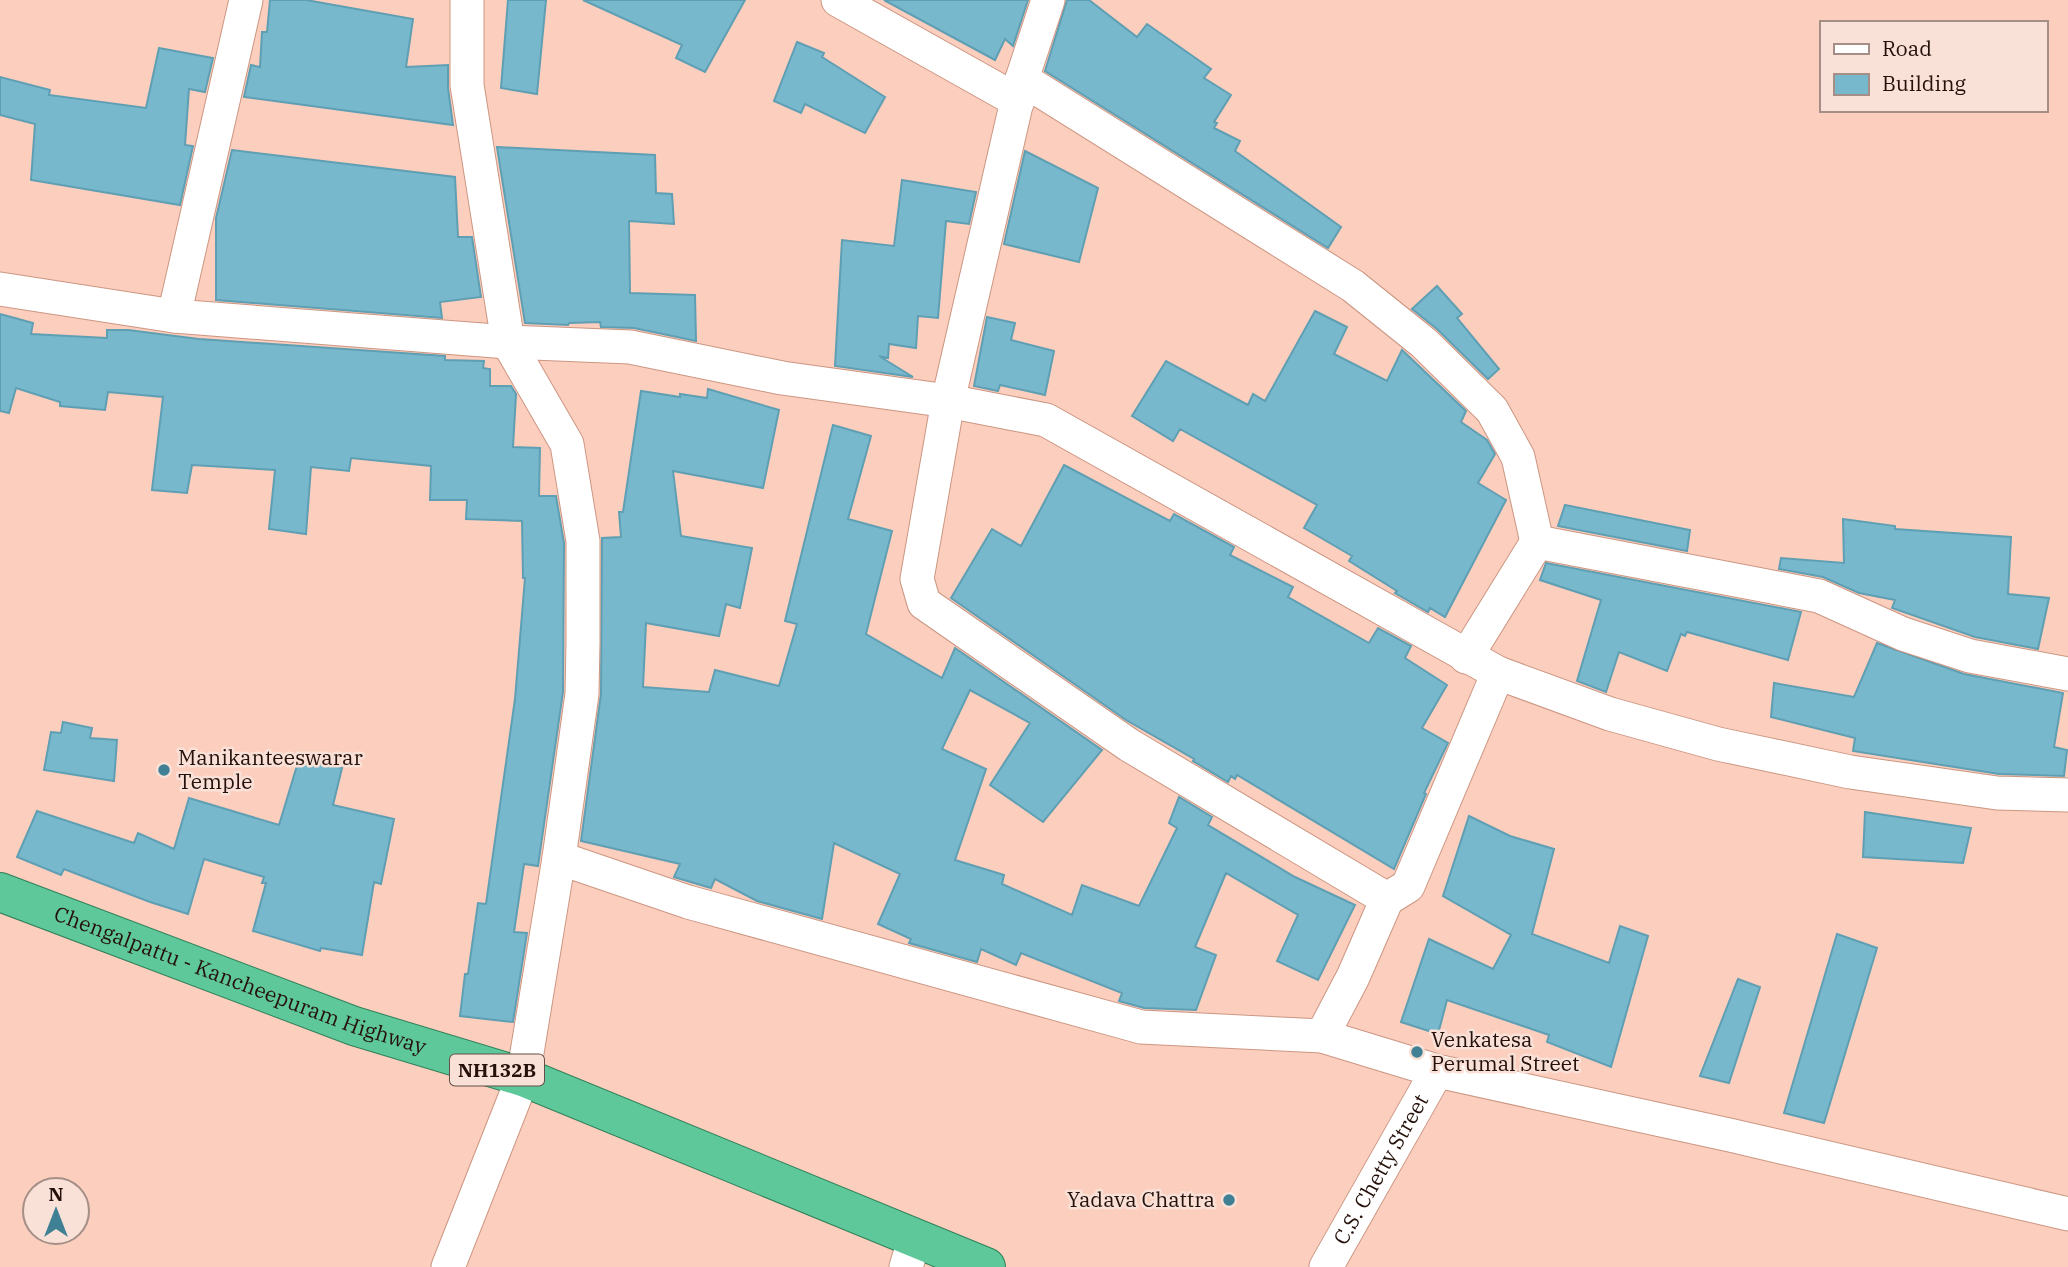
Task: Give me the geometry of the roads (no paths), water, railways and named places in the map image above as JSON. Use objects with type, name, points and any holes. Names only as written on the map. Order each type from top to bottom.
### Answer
[{"type":"highway","name":"Chengalpattu - Kancheepuram Highway","points":[[0,892],[354,1026],[523,1077],[910,1252],[986,1267]]},
{"type":"street","points":[[174,316],[246,0]]},
{"type":"street","points":[[449,1267],[523,1077],[559,858],[582,694],[583,541],[567,444],[508,342],[467,85],[467,0]]},
{"type":"street","points":[[838,0],[1020,90],[1353,286],[1424,343],[1492,410],[1518,457],[1537,542],[1466,657]]},
{"type":"street","points":[[1048,0],[1020,90],[948,401],[917,579],[924,603],[1129,745],[1387,899]]},
{"type":"street","points":[[0,289],[174,316],[508,342],[630,347],[782,377],[948,401],[1046,420],[1498,673],[1610,714],[1718,744],[1850,772],[1997,793],[2068,795]]},
{"type":"street","points":[[1537,542],[1819,596],[1903,634],[1970,656],[2068,674]]},
{"type":"street","points":[[1322,1036],[1353,977],[1387,899],[1408,886],[1498,673]]},
{"type":"street","points":[[559,858],[688,902],[1141,1027],[1322,1036],[1437,1071],[1734,1136],[2068,1214]]},
{"type":"street","name":"C.S. Chetty Street","points":[[1326,1267],[1437,1071]]},
{"type":"place","name":"Manikanteeswarar Temple","points":[[164,770]]},
{"type":"place","name":"Venkatesa Perumal Street","points":[[1417,1052]]},
{"type":"place","name":"Yadava Chattra","points":[[1229,1200]]}]
